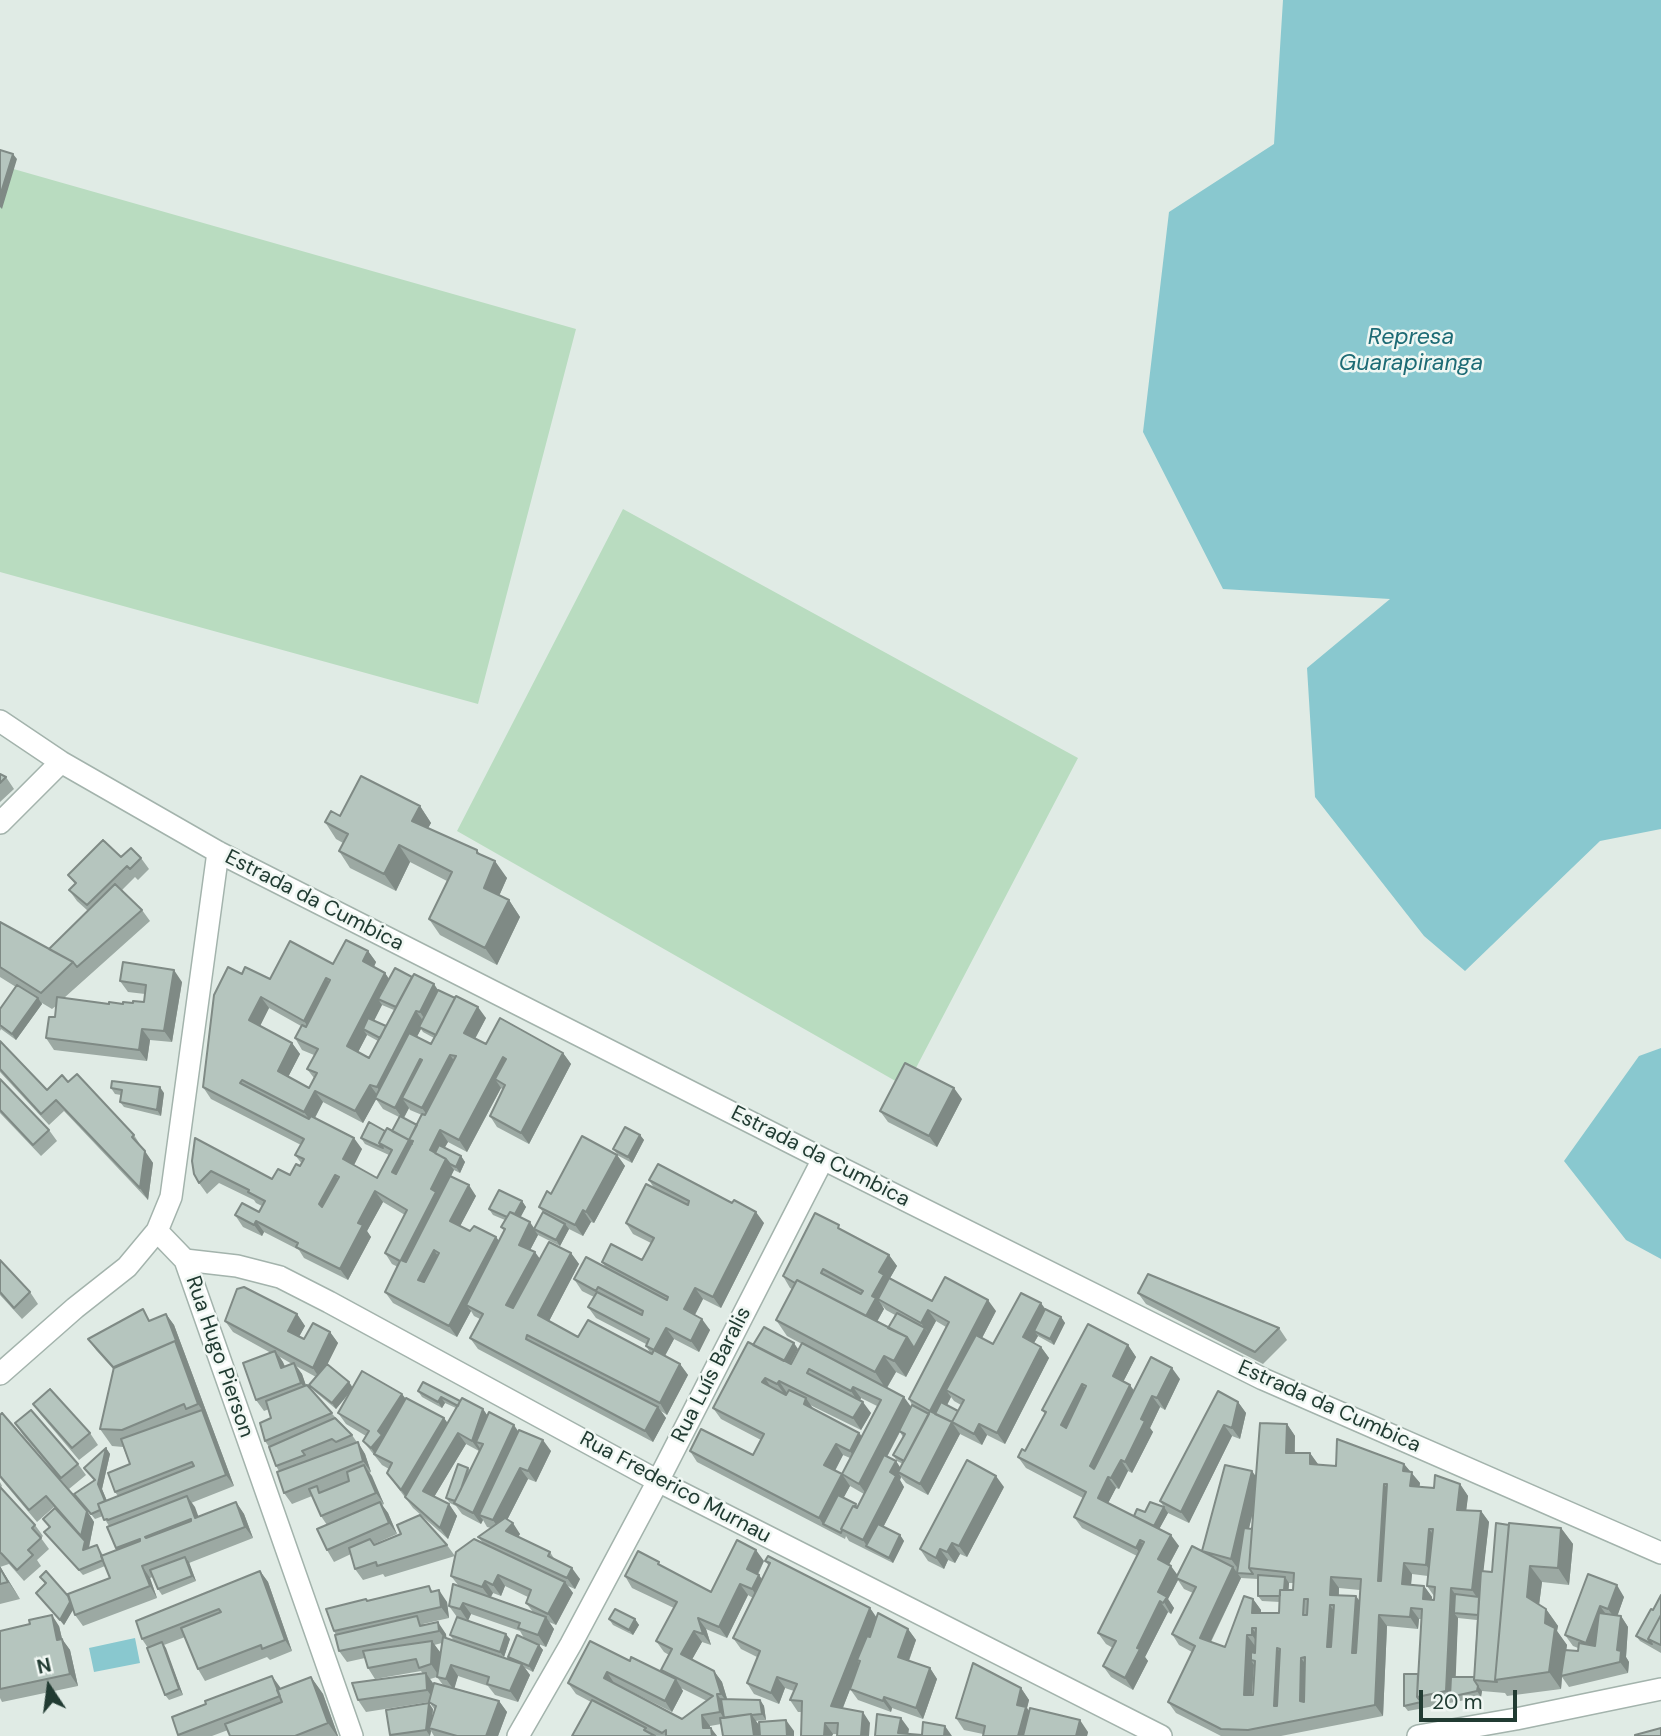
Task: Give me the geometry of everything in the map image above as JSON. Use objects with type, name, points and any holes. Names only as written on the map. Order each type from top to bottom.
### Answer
[{"type":"street","name":"Estrada da Cumbica","points":[[0,721],[61,762],[218,852],[823,1159],[1263,1379],[1661,1553]]},
{"type":"street","points":[[0,823],[61,762]]},
{"type":"street","points":[[0,1374],[75,1308],[127,1267],[157,1231],[173,1186],[218,852]]},
{"type":"street","name":"Rua Luís Baralis","points":[[518,1736],[571,1644],[658,1481],[823,1159]]},
{"type":"street","name":"Rua Hugo Pierson","points":[[157,1231],[185,1260],[352,1736]]},
{"type":"street","name":"Rua Frederico Murnau","points":[[185,1260],[237,1266],[280,1277],[329,1301],[658,1481],[1161,1736]]},
{"type":"street","points":[[1418,1736],[1661,1689]]},
{"type":"green space","points":[[10,168],[576,329],[478,704],[0,572],[0,203]]},
{"type":"green space","points":[[623,509],[1078,758],[906,1087],[457,831]]},
{"type":"water","name":"Represa Guarapiranga","points":[[1283,0],[1661,0],[1661,829],[1600,841],[1465,971],[1424,936],[1315,797],[1307,668],[1390,599],[1223,589],[1143,432],[1169,212],[1274,144]]},
{"type":"water","points":[[1661,1048],[1661,1259],[1626,1240],[1564,1161],[1639,1056]]},
{"type":"water","points":[[135,1638],[140,1663],[94,1672],[89,1648]]},
{"type":"building","points":[[0,150],[13,154],[0,196]]},
{"type":"building","points":[[361,776],[420,806],[412,821],[495,861],[484,888],[509,900],[485,948],[429,919],[452,872],[399,845],[384,874],[339,851],[348,834],[325,822],[331,811],[340,816]]},
{"type":"building","points":[[103,840],[121,857],[131,848],[141,858],[130,869],[127,866],[87,905],[69,890],[76,883],[68,875]]},
{"type":"building","points":[[115,884],[142,910],[77,967],[49,949]]},
{"type":"building","points":[[0,922],[73,962],[41,993],[0,967]]},
{"type":"building","points":[[346,940],[368,951],[363,961],[385,973],[347,1046],[369,1058],[414,974],[434,984],[420,1012],[416,1011],[377,1087],[370,1085],[355,1111],[315,1091],[304,1112],[242,1080],[240,1083],[309,1119],[311,1116],[354,1138],[343,1159],[377,1178],[392,1150],[379,1143],[387,1128],[409,1140],[456,1056],[450,1055],[422,1108],[402,1098],[422,1060],[420,1059],[395,1108],[375,1098],[409,1033],[431,1044],[456,996],[478,1007],[464,1033],[486,1044],[500,1018],[563,1053],[521,1133],[490,1116],[505,1085],[495,1079],[506,1059],[503,1057],[459,1140],[440,1130],[430,1150],[446,1159],[431,1189],[436,1192],[401,1260],[406,1262],[450,1176],[469,1185],[450,1221],[470,1231],[474,1226],[496,1237],[449,1326],[385,1292],[400,1261],[385,1253],[407,1210],[375,1191],[358,1223],[363,1225],[340,1269],[296,1247],[298,1243],[256,1221],[254,1225],[235,1215],[242,1203],[259,1212],[265,1201],[248,1192],[249,1190],[211,1171],[199,1183],[194,1174],[192,1161],[195,1138],[272,1179],[278,1169],[290,1175],[296,1164],[300,1166],[304,1159],[295,1155],[304,1139],[203,1087],[214,995],[228,967],[242,974],[245,967],[270,979],[290,941],[333,964]],"holes":[[[326,978],[330,980],[306,1027],[302,1025],[295,1038],[318,1049],[307,1069],[317,1073],[309,1088],[278,1071],[292,1043],[249,1020],[261,997],[304,1021]],[[409,1140],[413,1141],[396,1174],[392,1172]],[[335,1175],[339,1177],[322,1207],[319,1204]],[[434,1250],[439,1253],[424,1282],[418,1280]]]},
{"type":"building","points":[[123,962],[174,970],[164,1031],[142,1029],[139,1050],[46,1038],[49,1017],[55,1017],[57,997],[109,1004],[144,1002],[146,985],[120,981]]},
{"type":"building","points":[[395,968],[412,977],[396,1007],[378,999]]},
{"type":"building","points":[[17,985],[38,998],[12,1034],[0,1025],[0,1009]]},
{"type":"building","points":[[438,990],[455,998],[436,1035],[419,1027]]},
{"type":"building","points":[[368,1018],[386,1026],[380,1038],[363,1029]]},
{"type":"building","points":[[0,1041],[47,1090],[62,1075],[68,1082],[77,1074],[134,1135],[132,1137],[145,1151],[140,1188],[56,1100],[41,1114],[0,1069]]},
{"type":"building","points":[[905,1063],[954,1088],[929,1136],[880,1111]]},
{"type":"building","points":[[0,1079],[49,1130],[33,1145],[0,1110]]},
{"type":"building","points":[[112,1081],[160,1087],[157,1110],[120,1102],[122,1090],[111,1088]]},
{"type":"building","points":[[400,1116],[417,1125],[409,1140],[392,1131]]},
{"type":"building","points":[[369,1122],[385,1131],[379,1143],[383,1148],[361,1138]]},
{"type":"building","points":[[625,1127],[640,1135],[628,1157],[613,1149]]},
{"type":"building","points":[[582,1136],[617,1155],[586,1212],[583,1210],[575,1225],[539,1207],[547,1191],[551,1194]]},
{"type":"building","points":[[439,1145],[461,1156],[456,1167],[435,1153]]},
{"type":"building","points":[[658,1164],[732,1203],[734,1200],[756,1212],[713,1297],[695,1288],[684,1309],[702,1319],[691,1341],[666,1328],[654,1350],[646,1346],[649,1339],[588,1307],[597,1292],[642,1315],[643,1311],[598,1287],[596,1291],[574,1279],[586,1257],[667,1300],[668,1297],[602,1262],[611,1244],[642,1260],[654,1238],[626,1223],[646,1184],[688,1205],[689,1201],[649,1180]]},
{"type":"building","points":[[499,1190],[522,1201],[515,1214],[510,1212],[507,1217],[489,1209]]},
{"type":"building","points":[[510,1212],[530,1222],[519,1245],[535,1252],[506,1305],[513,1308],[549,1242],[571,1253],[538,1315],[578,1337],[588,1320],[652,1354],[654,1350],[680,1364],[660,1403],[527,1335],[526,1339],[658,1407],[645,1431],[470,1338],[483,1314],[466,1305],[505,1229],[501,1227]]},
{"type":"building","points":[[543,1212],[565,1224],[556,1240],[534,1229]]},
{"type":"building","points":[[815,1213],[889,1255],[879,1272],[884,1275],[872,1296],[876,1298],[866,1316],[797,1280],[795,1283],[783,1276]],"holes":[[[823,1269],[863,1291],[861,1294],[821,1273]]]},
{"type":"building","points":[[0,1260],[30,1292],[14,1308],[0,1292]]},
{"type":"building","points":[[1148,1274],[1279,1328],[1255,1352],[1138,1293]]},
{"type":"building","points":[[945,1277],[988,1300],[930,1411],[909,1399],[949,1322],[928,1310],[921,1323],[878,1299],[889,1278],[932,1301]]},
{"type":"building","points":[[797,1280],[907,1337],[894,1361],[884,1356],[875,1372],[776,1320]]},
{"type":"building","points":[[244,1287],[297,1314],[288,1331],[304,1339],[313,1323],[330,1332],[313,1368],[225,1321],[237,1289]]},
{"type":"building","points":[[1021,1293],[1041,1303],[1023,1337],[1041,1347],[997,1433],[979,1424],[974,1434],[952,1422],[964,1400],[946,1390],[976,1335],[993,1344]]},
{"type":"building","points":[[143,1309],[149,1321],[166,1314],[178,1346],[175,1341],[114,1368],[88,1339]]},
{"type":"building","points":[[1045,1309],[1061,1317],[1050,1339],[1034,1331]]},
{"type":"building","points":[[897,1313],[925,1328],[914,1348],[907,1337],[888,1328]]},
{"type":"building","points":[[1088,1324],[1128,1345],[1113,1376],[1130,1385],[1090,1466],[1094,1469],[1151,1357],[1172,1368],[1157,1398],[1152,1396],[1141,1419],[1145,1421],[1125,1462],[1121,1460],[1111,1478],[1108,1477],[1098,1498],[1171,1535],[1158,1559],[1171,1566],[1158,1592],[1167,1597],[1163,1603],[1160,1601],[1125,1678],[1103,1666],[1116,1641],[1098,1633],[1144,1542],[1140,1540],[1136,1548],[1074,1517],[1086,1492],[1018,1457],[1022,1449],[1025,1451],[1046,1412],[1042,1410]],"holes":[[[1082,1384],[1086,1386],[1066,1428],[1061,1425]]]},
{"type":"building","points":[[764,1327],[794,1343],[784,1361],[753,1345]]},
{"type":"building","points":[[175,1341],[198,1404],[186,1409],[184,1404],[122,1430],[100,1429],[114,1367]]},
{"type":"building","points":[[748,1342],[791,1364],[802,1343],[904,1397],[859,1484],[842,1474],[819,1518],[690,1451],[701,1429],[753,1455],[764,1434],[713,1408]],"holes":[[[809,1369],[851,1391],[853,1387],[881,1400],[842,1474],[824,1465],[836,1444],[850,1451],[859,1433],[804,1404],[806,1398],[789,1390],[786,1395],[762,1382],[765,1378],[777,1384],[779,1381],[853,1418],[863,1402],[807,1373]]]},
{"type":"building","points":[[275,1351],[281,1368],[294,1363],[301,1383],[256,1400],[243,1363]]},
{"type":"building","points":[[327,1364],[349,1382],[332,1403],[309,1385]]},
{"type":"building","points":[[362,1371],[402,1394],[378,1431],[382,1435],[371,1448],[363,1441],[369,1431],[338,1413]]},
{"type":"building","points":[[423,1382],[460,1401],[458,1406],[441,1397],[438,1402],[418,1391]]},
{"type":"building","points":[[307,1385],[332,1413],[265,1441],[260,1423],[271,1418],[266,1401]]},
{"type":"building","points":[[50,1389],[90,1433],[72,1448],[33,1404]]},
{"type":"building","points":[[1218,1391],[1238,1402],[1232,1428],[1224,1425],[1181,1512],[1160,1501]]},
{"type":"building","points":[[406,1398],[444,1418],[401,1490],[387,1473],[392,1463],[374,1454]]},
{"type":"building","points":[[462,1398],[483,1409],[472,1441],[458,1433],[423,1491],[449,1504],[440,1528],[405,1497]]},
{"type":"building","points":[[941,1402],[958,1411],[952,1422],[935,1414]]},
{"type":"building","points":[[912,1405],[929,1414],[904,1461],[893,1455],[905,1434],[899,1431]]},
{"type":"building","points":[[31,1410],[78,1464],[61,1478],[15,1423]]},
{"type":"building","points":[[202,1410],[226,1475],[104,1520],[98,1504],[194,1466],[192,1462],[115,1492],[108,1473],[130,1464],[121,1439]]},
{"type":"building","points":[[930,1411],[952,1422],[920,1484],[898,1472]]},
{"type":"building","points":[[489,1412],[514,1425],[473,1513],[454,1503],[483,1444],[476,1442]]},
{"type":"building","points":[[2,1413],[87,1511],[81,1536],[46,1496],[29,1510],[0,1476]]},
{"type":"building","points":[[335,1418],[352,1435],[336,1442],[332,1439],[302,1451],[305,1455],[276,1466],[269,1447]]},
{"type":"building","points":[[1260,1423],[1287,1424],[1286,1453],[1310,1453],[1310,1464],[1336,1466],[1337,1439],[1404,1464],[1403,1471],[1412,1472],[1410,1486],[1434,1488],[1435,1475],[1460,1484],[1457,1510],[1481,1511],[1472,1590],[1451,1588],[1446,1691],[1417,1697],[1422,1609],[1411,1608],[1410,1617],[1379,1615],[1375,1705],[1248,1730],[1221,1729],[1168,1702],[1195,1646],[1172,1634],[1196,1587],[1176,1578],[1192,1546],[1233,1567],[1200,1638],[1225,1647],[1244,1596],[1253,1599],[1252,1613],[1279,1613],[1280,1590],[1293,1590],[1294,1573],[1249,1568]],"holes":[[[1384,1484],[1387,1484],[1381,1581],[1378,1581]],[[1429,1529],[1433,1529],[1427,1586],[1435,1587],[1434,1600],[1423,1599],[1424,1586],[1402,1584],[1404,1563],[1426,1565]],[[1331,1577],[1361,1579],[1356,1653],[1352,1653],[1356,1596],[1330,1595]],[[1304,1599],[1308,1599],[1307,1615],[1303,1615]],[[1330,1605],[1334,1605],[1331,1647],[1327,1647]],[[1252,1628],[1256,1628],[1255,1653],[1251,1652],[1251,1660],[1255,1661],[1253,1695],[1244,1695],[1247,1635],[1252,1635]],[[1277,1648],[1280,1649],[1277,1706],[1274,1706]],[[1305,1657],[1304,1702],[1300,1701],[1301,1658]]]},
{"type":"building","points":[[519,1430],[543,1440],[528,1471],[520,1468],[493,1520],[479,1515]]},
{"type":"building","points":[[358,1442],[363,1461],[284,1493],[277,1472]]},
{"type":"building","points":[[106,1448],[98,1484],[105,1501],[98,1504],[100,1510],[91,1514],[74,1494],[95,1480],[84,1468]]},
{"type":"building","points":[[884,1455],[896,1461],[890,1472],[896,1476],[863,1540],[841,1529],[853,1506],[857,1508]]},
{"type":"building","points":[[967,1460],[996,1476],[959,1546],[952,1543],[947,1552],[940,1549],[936,1558],[920,1549]]},
{"type":"building","points":[[458,1464],[468,1468],[455,1501],[446,1498]]},
{"type":"building","points":[[364,1465],[376,1493],[321,1516],[309,1489],[317,1486],[319,1493],[349,1481],[347,1472]]},
{"type":"building","points":[[1225,1465],[1252,1471],[1231,1559],[1202,1551]]},
{"type":"building","points":[[0,1487],[35,1525],[32,1528],[41,1538],[28,1550],[33,1555],[17,1570],[0,1553]]},
{"type":"building","points":[[838,1495],[856,1504],[841,1533],[823,1524]]},
{"type":"building","points":[[187,1496],[195,1518],[236,1502],[245,1527],[142,1566],[150,1586],[75,1615],[68,1594],[110,1578],[101,1556],[140,1541],[116,1548],[107,1527]],"holes":[[[191,1519],[146,1538],[145,1537]]]},
{"type":"building","points":[[380,1502],[389,1523],[327,1550],[317,1529]]},
{"type":"building","points":[[1150,1502],[1164,1507],[1154,1526],[1134,1516],[1137,1509],[1145,1512]]},
{"type":"building","points":[[55,1508],[85,1541],[83,1550],[97,1545],[103,1560],[79,1570],[44,1532],[50,1527],[43,1519]]},
{"type":"building","points":[[420,1515],[447,1545],[377,1566],[376,1562],[355,1569],[349,1548],[370,1539],[374,1545],[401,1534],[397,1525]]},
{"type":"building","points":[[505,1518],[513,1523],[506,1531],[550,1552],[548,1556],[572,1568],[567,1578],[478,1537]]},
{"type":"building","points":[[1496,1523],[1509,1525],[1495,1680],[1497,1682],[1474,1680],[1481,1571],[1492,1572]]},
{"type":"building","points":[[1509,1523],[1561,1528],[1558,1568],[1530,1566],[1527,1597],[1546,1609],[1545,1623],[1555,1628],[1549,1672],[1495,1680]]},
{"type":"building","points":[[878,1524],[900,1535],[889,1558],[866,1546]]},
{"type":"building","points":[[1244,1528],[1252,1529],[1249,1568],[1253,1574],[1237,1573]]},
{"type":"building","points":[[474,1539],[565,1582],[548,1614],[526,1603],[531,1590],[498,1575],[493,1585],[485,1581],[482,1587],[451,1576],[456,1552]]},
{"type":"building","points":[[737,1540],[756,1550],[747,1569],[759,1575],[752,1589],[740,1584],[719,1627],[698,1618],[703,1634],[694,1631],[681,1654],[714,1671],[721,1694],[717,1694],[720,1712],[702,1715],[703,1728],[711,1728],[712,1736],[666,1736],[666,1730],[662,1733],[568,1683],[590,1641],[630,1661],[631,1657],[676,1679],[665,1701],[607,1672],[604,1678],[682,1719],[713,1696],[661,1670],[672,1649],[656,1641],[677,1602],[625,1576],[638,1551],[711,1592]]},
{"type":"building","points":[[768,1556],[870,1608],[831,1706],[863,1712],[861,1736],[837,1736],[838,1723],[825,1723],[824,1736],[801,1736],[802,1701],[790,1700],[797,1684],[777,1677],[771,1693],[747,1683],[760,1651],[733,1638],[770,1563],[765,1561]]},
{"type":"building","points":[[185,1557],[192,1576],[158,1589],[150,1570]]},
{"type":"building","points":[[0,1568],[8,1582],[0,1584]]},
{"type":"building","points":[[46,1571],[70,1602],[60,1620],[36,1593],[46,1583],[40,1577]]},
{"type":"building","points":[[260,1571],[285,1640],[262,1649],[261,1645],[198,1669],[181,1628],[221,1612],[219,1609],[142,1639],[136,1621]]},
{"type":"building","points":[[1588,1574],[1617,1585],[1608,1609],[1600,1606],[1586,1643],[1565,1635]]},
{"type":"building","points":[[1258,1575],[1285,1577],[1284,1590],[1280,1590],[1280,1596],[1258,1596]]},
{"type":"building","points":[[453,1584],[546,1617],[538,1635],[518,1628],[520,1623],[463,1603],[460,1609],[449,1606]]},
{"type":"building","points":[[429,1586],[431,1592],[439,1590],[441,1607],[334,1631],[326,1609],[366,1599],[367,1601]]},
{"type":"building","points":[[1455,1594],[1479,1597],[1478,1615],[1454,1613]]},
{"type":"building","points":[[1661,1595],[1661,1615],[1648,1639],[1652,1644],[1636,1636]]},
{"type":"building","points":[[615,1609],[635,1619],[629,1630],[609,1619]]},
{"type":"building","points":[[878,1613],[908,1629],[898,1657],[930,1668],[916,1708],[884,1697],[883,1701],[850,1689],[860,1661],[857,1660],[867,1636],[870,1637]]},
{"type":"building","points":[[1599,1613],[1621,1616],[1617,1650],[1621,1651],[1620,1662],[1561,1676],[1565,1650],[1578,1651],[1579,1643],[1595,1646]]},
{"type":"building","points":[[52,1615],[57,1640],[62,1639],[70,1674],[0,1689],[0,1631],[30,1624],[29,1620]]},
{"type":"building","points":[[1661,1615],[1661,1645],[1648,1639]]},
{"type":"building","points":[[417,1616],[420,1626],[438,1622],[439,1631],[339,1651],[335,1635]]},
{"type":"building","points":[[457,1617],[506,1634],[500,1652],[450,1635]]},
{"type":"building","points":[[517,1635],[539,1645],[529,1666],[508,1657]]},
{"type":"building","points":[[443,1637],[522,1664],[510,1691],[487,1684],[489,1677],[451,1665],[446,1679],[437,1677]]},
{"type":"building","points":[[432,1641],[431,1664],[419,1668],[416,1659],[368,1668],[363,1651]]},
{"type":"building","points":[[162,1642],[179,1689],[165,1695],[147,1648]]},
{"type":"building","points":[[973,1663],[1021,1688],[1017,1705],[1026,1707],[1018,1736],[983,1736],[985,1726],[956,1718]]},
{"type":"building","points":[[426,1673],[427,1690],[358,1700],[352,1683]]},
{"type":"building","points":[[1404,1674],[1418,1674],[1417,1697],[1421,1702],[1404,1706]]},
{"type":"building","points":[[272,1676],[280,1696],[178,1735],[172,1717],[206,1704],[205,1701]]},
{"type":"building","points":[[311,1677],[328,1723],[295,1736],[230,1736],[225,1724],[282,1702],[277,1690]]},
{"type":"building","points":[[1451,1677],[1474,1677],[1477,1691],[1450,1697]]},
{"type":"building","points":[[434,1683],[499,1701],[486,1736],[457,1736],[429,1728],[436,1706],[429,1702]]},
{"type":"building","points":[[721,1699],[760,1700],[762,1714],[724,1718]]},
{"type":"building","points":[[592,1700],[646,1728],[644,1730],[655,1736],[572,1736]]},
{"type":"building","points":[[429,1703],[426,1730],[390,1735],[386,1710]]},
{"type":"building","points":[[1030,1708],[1080,1720],[1076,1736],[1023,1736]]},
{"type":"building","points":[[751,1714],[754,1736],[723,1736],[720,1718]]},
{"type":"building","points":[[877,1714],[901,1718],[898,1733],[922,1735],[923,1722],[945,1726],[944,1736],[875,1736]]},
{"type":"building","points":[[786,1720],[787,1736],[760,1736],[759,1722]]},
{"type":"building","points":[[1661,1728],[1661,1736],[1635,1736],[1635,1735]]}]
